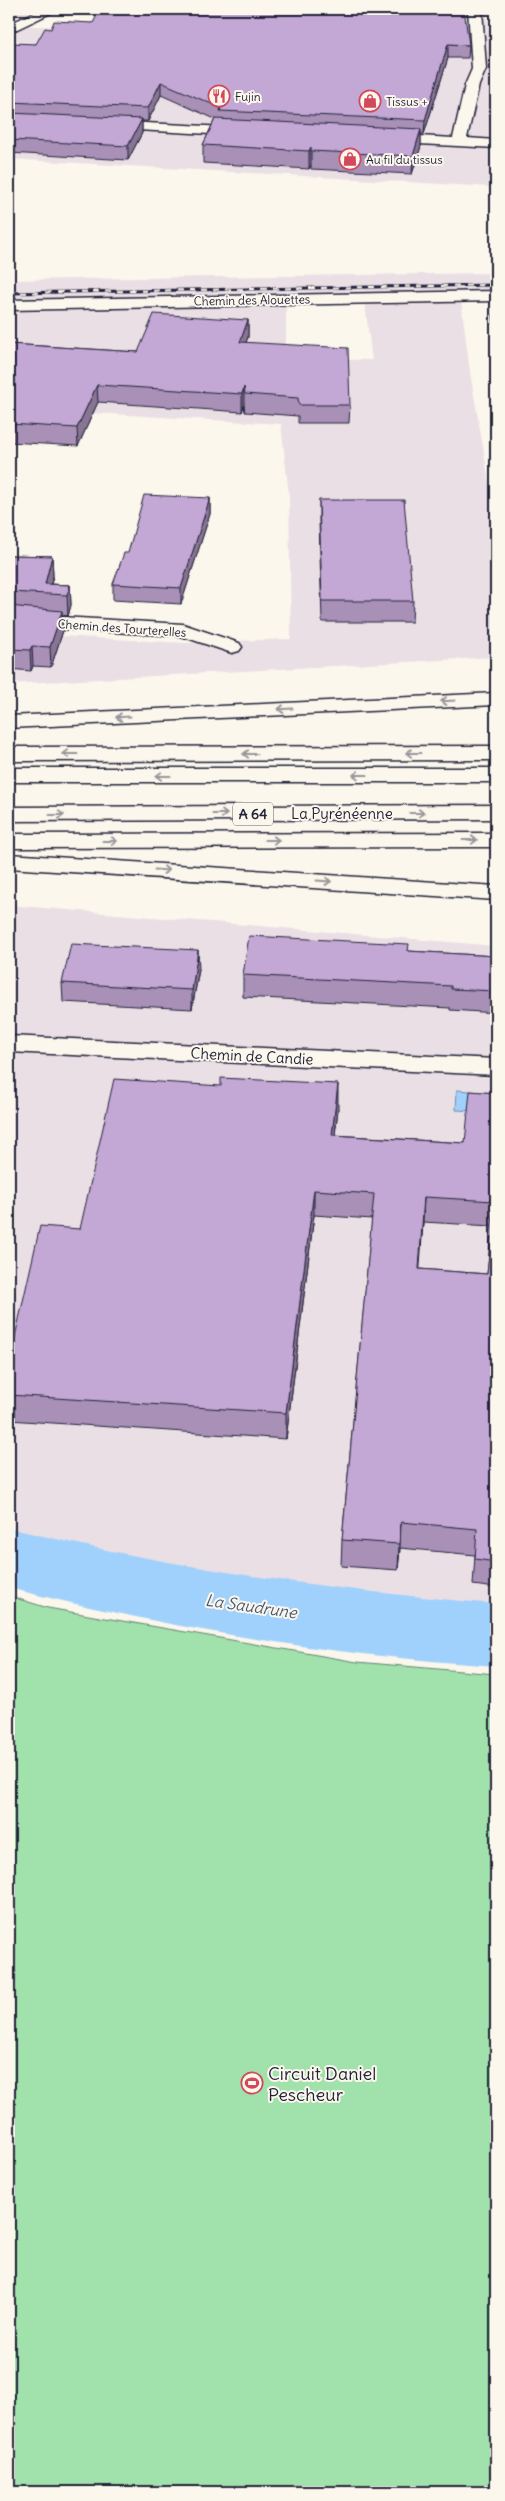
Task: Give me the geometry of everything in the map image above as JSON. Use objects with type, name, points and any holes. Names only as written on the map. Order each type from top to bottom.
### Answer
[{"type":"main road","points":[[9,30],[52,9]]},
{"type":"main road","points":[[459,142],[472,85],[479,68],[475,9]]},
{"type":"main road","points":[[9,15],[36,17]]},
{"type":"main road","points":[[93,124],[262,133]]},
{"type":"main road","points":[[370,138],[496,144]]},
{"type":"main road","name":"Chemin des Alouettes","points":[[9,305],[496,296]]},
{"type":"main road","name":"Chemin des Tourterelles","points":[[9,620],[183,630],[232,647]]},
{"type":"main road","points":[[9,722],[496,699]]},
{"type":"main road","points":[[9,754],[496,753]]},
{"type":"main road","points":[[9,776],[496,775]]},
{"type":"main road","name":"La Pyrénéenne","points":[[9,814],[496,812]]},
{"type":"main road","points":[[9,841],[496,840]]},
{"type":"main road","points":[[9,862],[70,864],[496,893]]},
{"type":"main road","name":"Chemin de Candie","points":[[9,1044],[496,1067]]},
{"type":"shaded area","points":[[9,9],[62,9],[29,26],[211,29],[274,9],[486,9],[496,79],[496,137],[492,187],[9,159]]},
{"type":"shaded area","points":[[496,273],[496,291],[457,291],[461,301],[470,372],[496,522],[496,657],[9,684],[9,633],[184,643],[291,639],[289,495],[281,424],[9,408],[9,280]],"holes":[[[365,304],[372,360],[286,359],[286,307]]]},
{"type":"shaded area","points":[[9,905],[496,946],[496,1619],[386,1611],[56,1558],[9,1543]]},
{"type":"green space","name":"Circuit Daniel Pescheur","points":[[9,1596],[48,1608],[357,1662],[496,1674],[496,2492],[9,2492]]},
{"type":"water","points":[[457,1090],[496,1093],[496,1112],[456,1110]]},
{"type":"building","points":[[100,9],[464,9],[469,45],[448,44],[425,120],[220,111],[221,108],[161,82],[148,108],[9,102],[9,50],[12,43],[36,44],[45,28],[51,29],[54,21],[93,23]]},
{"type":"building","points":[[9,113],[142,119],[128,146],[9,140]]},
{"type":"building","points":[[215,119],[421,129],[413,156],[311,151],[311,147],[309,151],[203,145]]},
{"type":"building","points":[[493,300],[496,300],[496,330]]},
{"type":"building","points":[[154,314],[248,320],[240,342],[348,348],[350,405],[299,405],[298,398],[245,394],[244,387],[242,394],[97,385],[77,428],[9,424],[9,344],[138,352]]},
{"type":"building","points":[[144,495],[210,498],[181,588],[113,584],[124,553],[128,553]]},
{"type":"building","points":[[319,500],[404,500],[413,601],[322,601]]},
{"type":"building","points":[[9,555],[52,556],[45,584],[70,585],[67,595],[9,592]]},
{"type":"building","points":[[9,606],[62,611],[50,647],[32,646],[30,650],[9,649]]},
{"type":"building","points":[[249,936],[409,944],[408,951],[496,956],[496,991],[451,989],[451,986],[243,975]]},
{"type":"building","points":[[71,944],[198,950],[192,990],[62,983]]},
{"type":"building","points":[[221,1078],[338,1084],[332,1135],[465,1143],[470,1091],[496,1093],[496,1562],[475,1559],[477,1529],[401,1522],[399,1544],[342,1540],[374,1194],[314,1190],[286,1413],[9,1395],[9,1359],[40,1226],[80,1229],[114,1079],[221,1086]],"holes":[[[424,1197],[494,1201],[487,1274],[419,1269]]]},
{"type":"waterway","name":"La Saudrune","points":[[9,1558],[129,1586],[251,1607],[373,1623],[496,1635]]},
{"type":"railway","points":[[9,293],[496,285]]},
{"type":"place","name":"Fujin","points":[[219,96]]},
{"type":"place","name":"Tissus +","points":[[370,101]]},
{"type":"place","name":"Au fil du tissus","points":[[350,159]]},
{"type":"place","name":"Circuit Daniel Pescheur","points":[[252,2083]]}]
